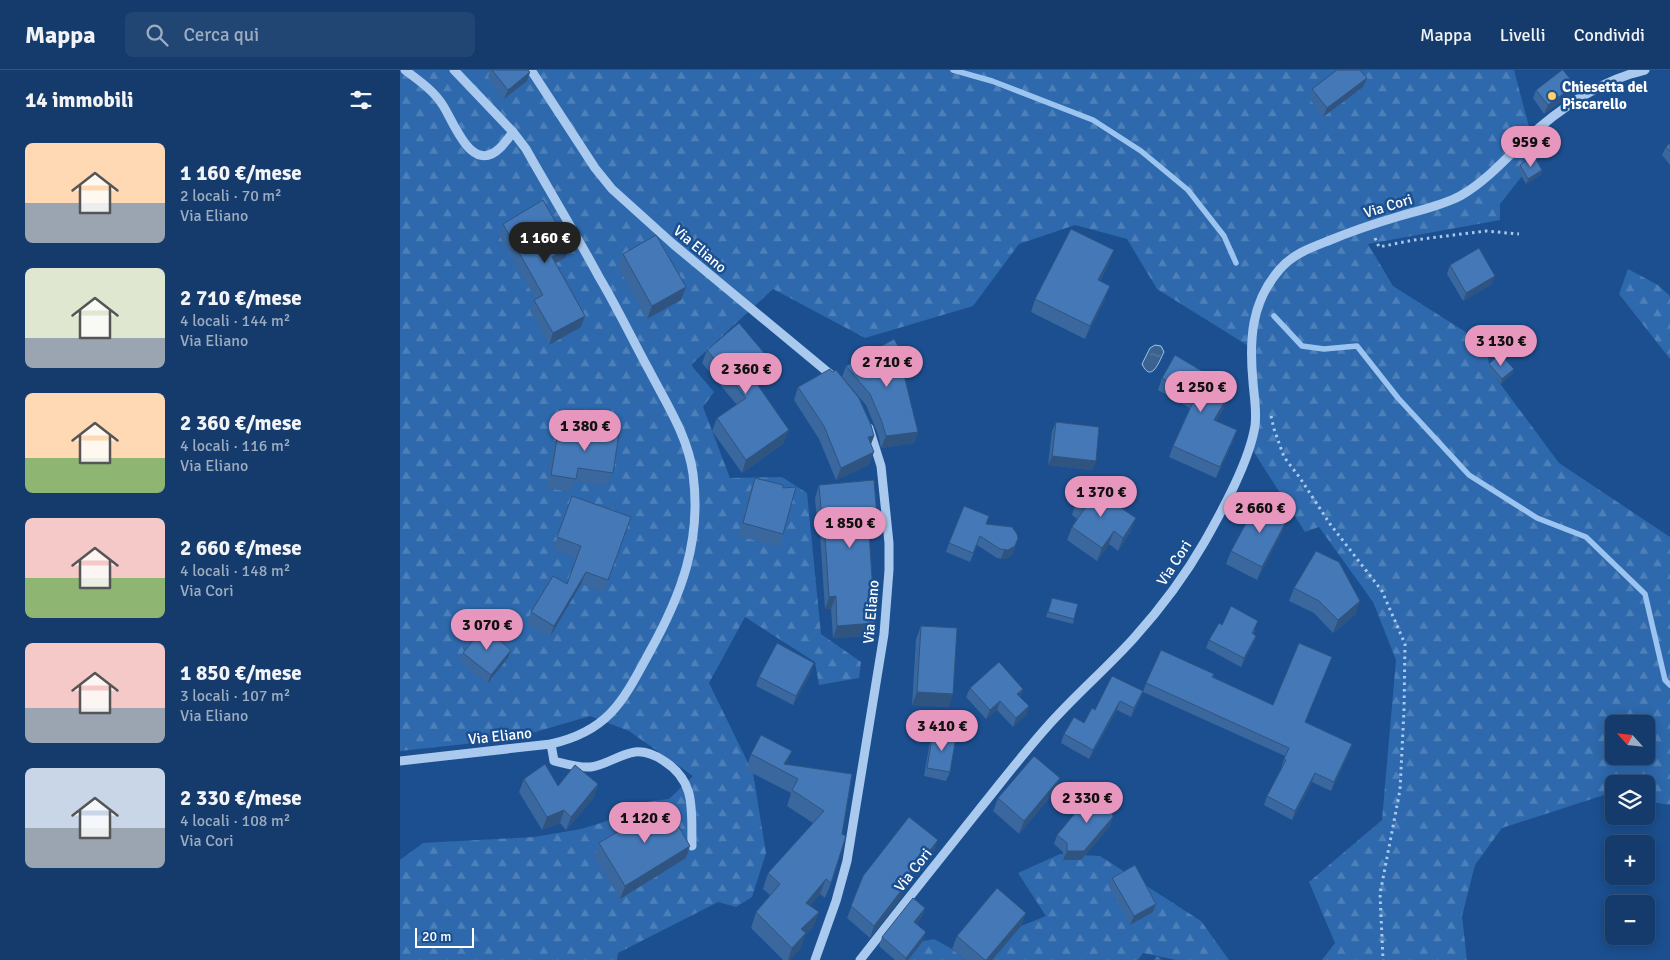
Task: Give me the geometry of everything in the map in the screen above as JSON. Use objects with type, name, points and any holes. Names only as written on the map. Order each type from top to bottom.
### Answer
[{"type":"street","points":[[405,70],[427,87],[442,103],[465,145],[474,153],[482,156],[490,155],[500,148],[513,132]]},
{"type":"street","name":"Via Eliano","points":[[400,761],[551,744],[564,741],[590,729],[616,709],[629,690],[666,623],[683,582],[692,547],[695,505],[694,481],[688,451],[674,418],[600,277],[526,149],[513,132],[454,70]]},
{"type":"street","name":"Via Eliano","points":[[531,70],[595,168],[612,189],[673,244],[840,383]]},
{"type":"street","name":"Via Cori","points":[[860,960],[1036,739],[1068,704],[1122,651],[1150,619],[1174,588],[1199,550],[1230,492],[1250,446],[1256,419],[1250,347],[1253,323],[1260,299],[1281,268],[1293,257],[1317,245],[1461,196],[1487,177],[1540,128],[1573,102],[1606,83],[1643,70]]},
{"type":"street","name":"Via Eliano","points":[[815,960],[836,900],[847,861],[884,634],[889,543],[880,466],[867,423]]},
{"type":"street","points":[[551,744],[554,761],[578,767],[593,766],[634,752],[648,753],[673,767],[689,790],[692,846]]},
{"type":"path","points":[[1379,248],[1414,240],[1486,231],[1519,234]]},
{"type":"path","points":[[1270,412],[1284,457],[1330,524],[1382,591],[1405,644],[1400,790],[1380,894],[1383,960]]},
{"type":"green space","points":[[400,70],[1514,70],[1537,157],[1500,204],[1500,220],[1368,244],[1393,286],[1486,345],[1490,370],[1559,463],[1670,537],[1670,805],[1655,802],[1655,775],[1605,775],[1605,795],[1502,828],[1475,865],[1462,916],[1467,960],[1322,960],[1335,943],[1309,882],[1382,820],[1396,660],[1373,602],[1319,527],[1305,532],[1250,446],[1255,427],[1250,347],[1157,289],[1127,239],[1075,225],[1019,244],[973,306],[865,338],[773,289],[691,365],[714,392],[703,407],[730,478],[782,477],[807,493],[821,634],[861,662],[859,678],[819,685],[815,662],[745,617],[709,683],[753,773],[766,853],[752,897],[736,907],[718,902],[618,953],[617,960],[400,960],[400,860],[423,843],[534,837],[581,829],[604,822],[645,802],[669,799],[693,776],[629,731],[590,716],[512,739],[400,751]]},
{"type":"green space","points":[[1628,269],[1658,285],[1670,296],[1670,359],[1619,294]]},
{"type":"green space","points":[[1060,854],[1100,856],[1201,921],[1229,960],[1176,960],[1143,953],[1138,960],[992,960],[1021,926],[1046,916],[1018,873]]},
{"type":"green space","points":[[934,939],[952,949],[965,960],[908,960],[923,941]]},
{"type":"water","points":[[1155,345],[1161,346],[1164,352],[1155,368],[1149,372],[1142,364],[1150,348]]},
{"type":"building","points":[[492,70],[528,70],[530,72],[508,90]]},
{"type":"building","points":[[1337,70],[1360,70],[1367,78],[1327,108],[1312,89]]},
{"type":"building","points":[[1562,70],[1575,85],[1548,105],[1536,90]]},
{"type":"building","points":[[1670,143],[1670,152],[1666,147]]},
{"type":"building","points":[[1534,156],[1542,170],[1528,179],[1520,165]]},
{"type":"building","points":[[543,200],[569,246],[552,257],[585,316],[553,333],[534,300],[543,295],[503,224]]},
{"type":"building","points":[[1071,229],[1114,250],[1098,280],[1110,286],[1090,326],[1035,299]]},
{"type":"building","points":[[656,235],[686,287],[652,306],[623,254]]},
{"type":"building","points":[[1479,248],[1495,276],[1466,293],[1450,265]]},
{"type":"building","points":[[739,323],[765,354],[751,366],[755,370],[750,374],[789,430],[746,460],[717,418],[746,398],[707,350]]},
{"type":"building","points":[[894,339],[906,360],[901,363],[918,432],[886,436],[870,394],[846,366]]},
{"type":"building","points":[[1500,354],[1514,369],[1502,379],[1489,364]]},
{"type":"building","points":[[1175,355],[1232,389],[1214,420],[1237,430],[1220,467],[1173,446],[1195,398],[1162,378]]},
{"type":"building","points":[[830,369],[832,372],[836,370],[859,398],[874,436],[868,437],[874,452],[841,468],[824,426],[798,387]]},
{"type":"building","points":[[1056,422],[1099,427],[1096,461],[1052,456]]},
{"type":"building","points":[[568,424],[619,433],[613,473],[578,468],[576,479],[551,475],[557,439],[566,440]]},
{"type":"building","points":[[755,478],[783,485],[783,488],[796,487],[783,534],[743,523]]},
{"type":"building","points":[[874,480],[877,516],[868,517],[875,623],[837,626],[836,596],[829,597],[824,521],[822,521],[819,485]]},
{"type":"building","points":[[1088,486],[1136,518],[1123,538],[1114,531],[1102,548],[1072,527],[1085,508],[1076,502]]},
{"type":"building","points":[[572,496],[631,517],[608,580],[586,572],[554,626],[531,612],[553,576],[567,584],[581,546],[557,537]]},
{"type":"building","points":[[1258,501],[1288,518],[1262,567],[1231,551]]},
{"type":"building","points":[[964,506],[989,516],[986,524],[1012,527],[1018,538],[1015,546],[1008,550],[1000,549],[980,536],[973,553],[949,543]]},
{"type":"building","points":[[1316,551],[1339,562],[1360,601],[1338,620],[1319,601],[1294,588]]},
{"type":"building","points":[[1052,598],[1078,604],[1074,619],[1048,612]]},
{"type":"building","points":[[1231,606],[1258,621],[1252,633],[1256,636],[1244,658],[1209,640],[1219,623],[1222,625]]},
{"type":"building","points":[[921,626],[957,628],[953,694],[917,692]]},
{"type":"building","points":[[484,627],[511,650],[491,675],[463,653]]},
{"type":"building","points":[[777,643],[814,663],[796,696],[759,677]]},
{"type":"building","points":[[1299,643],[1332,657],[1305,722],[1352,744],[1334,782],[1315,773],[1295,811],[1267,796],[1286,760],[1284,759],[1289,748],[1146,683],[1161,650],[1214,674],[1212,677],[1273,705]]},
{"type":"building","points":[[999,662],[1023,689],[1017,694],[1029,706],[1016,718],[1000,701],[990,710],[970,688]]},
{"type":"building","points":[[1112,676],[1143,691],[1134,708],[1120,701],[1093,750],[1064,734],[1074,717],[1084,723],[1092,708],[1095,710]]},
{"type":"building","points":[[933,733],[956,737],[950,772],[927,768]]},
{"type":"building","points":[[761,735],[792,751],[784,764],[852,774],[842,834],[846,836],[831,883],[826,879],[806,903],[819,912],[801,929],[806,933],[792,948],[756,912],[780,884],[768,873],[824,811],[792,790],[798,779],[751,754]]},
{"type":"building","points":[[1034,756],[1060,778],[1024,821],[998,798]]},
{"type":"building","points":[[545,764],[558,786],[575,765],[598,784],[571,817],[564,810],[547,817],[524,779]]},
{"type":"building","points":[[1091,794],[1098,801],[1111,799],[1113,817],[1084,851],[1067,851],[1067,843],[1057,835]]},
{"type":"building","points":[[665,803],[690,846],[625,886],[599,843]]},
{"type":"building","points":[[909,817],[938,840],[874,926],[851,906],[863,876]]},
{"type":"building","points":[[1135,865],[1156,904],[1134,916],[1112,878]]},
{"type":"building","points":[[997,888],[1026,913],[985,960],[957,936]]},
{"type":"building","points":[[913,898],[925,908],[914,922],[926,932],[906,958],[882,937]]},
{"type":"building","points":[[1157,956],[1162,960],[1154,960]]},
{"type":"waterway","points":[[953,70],[992,81],[1093,120],[1141,151],[1188,190],[1224,236],[1236,263]]},
{"type":"waterway","points":[[1274,316],[1302,346],[1324,349],[1357,346],[1398,398],[1469,475],[1537,518],[1586,537],[1645,594],[1665,680],[1670,685]]},
{"type":"place","name":"Chiesetta del Piscarello","points":[[1552,96]]}]
